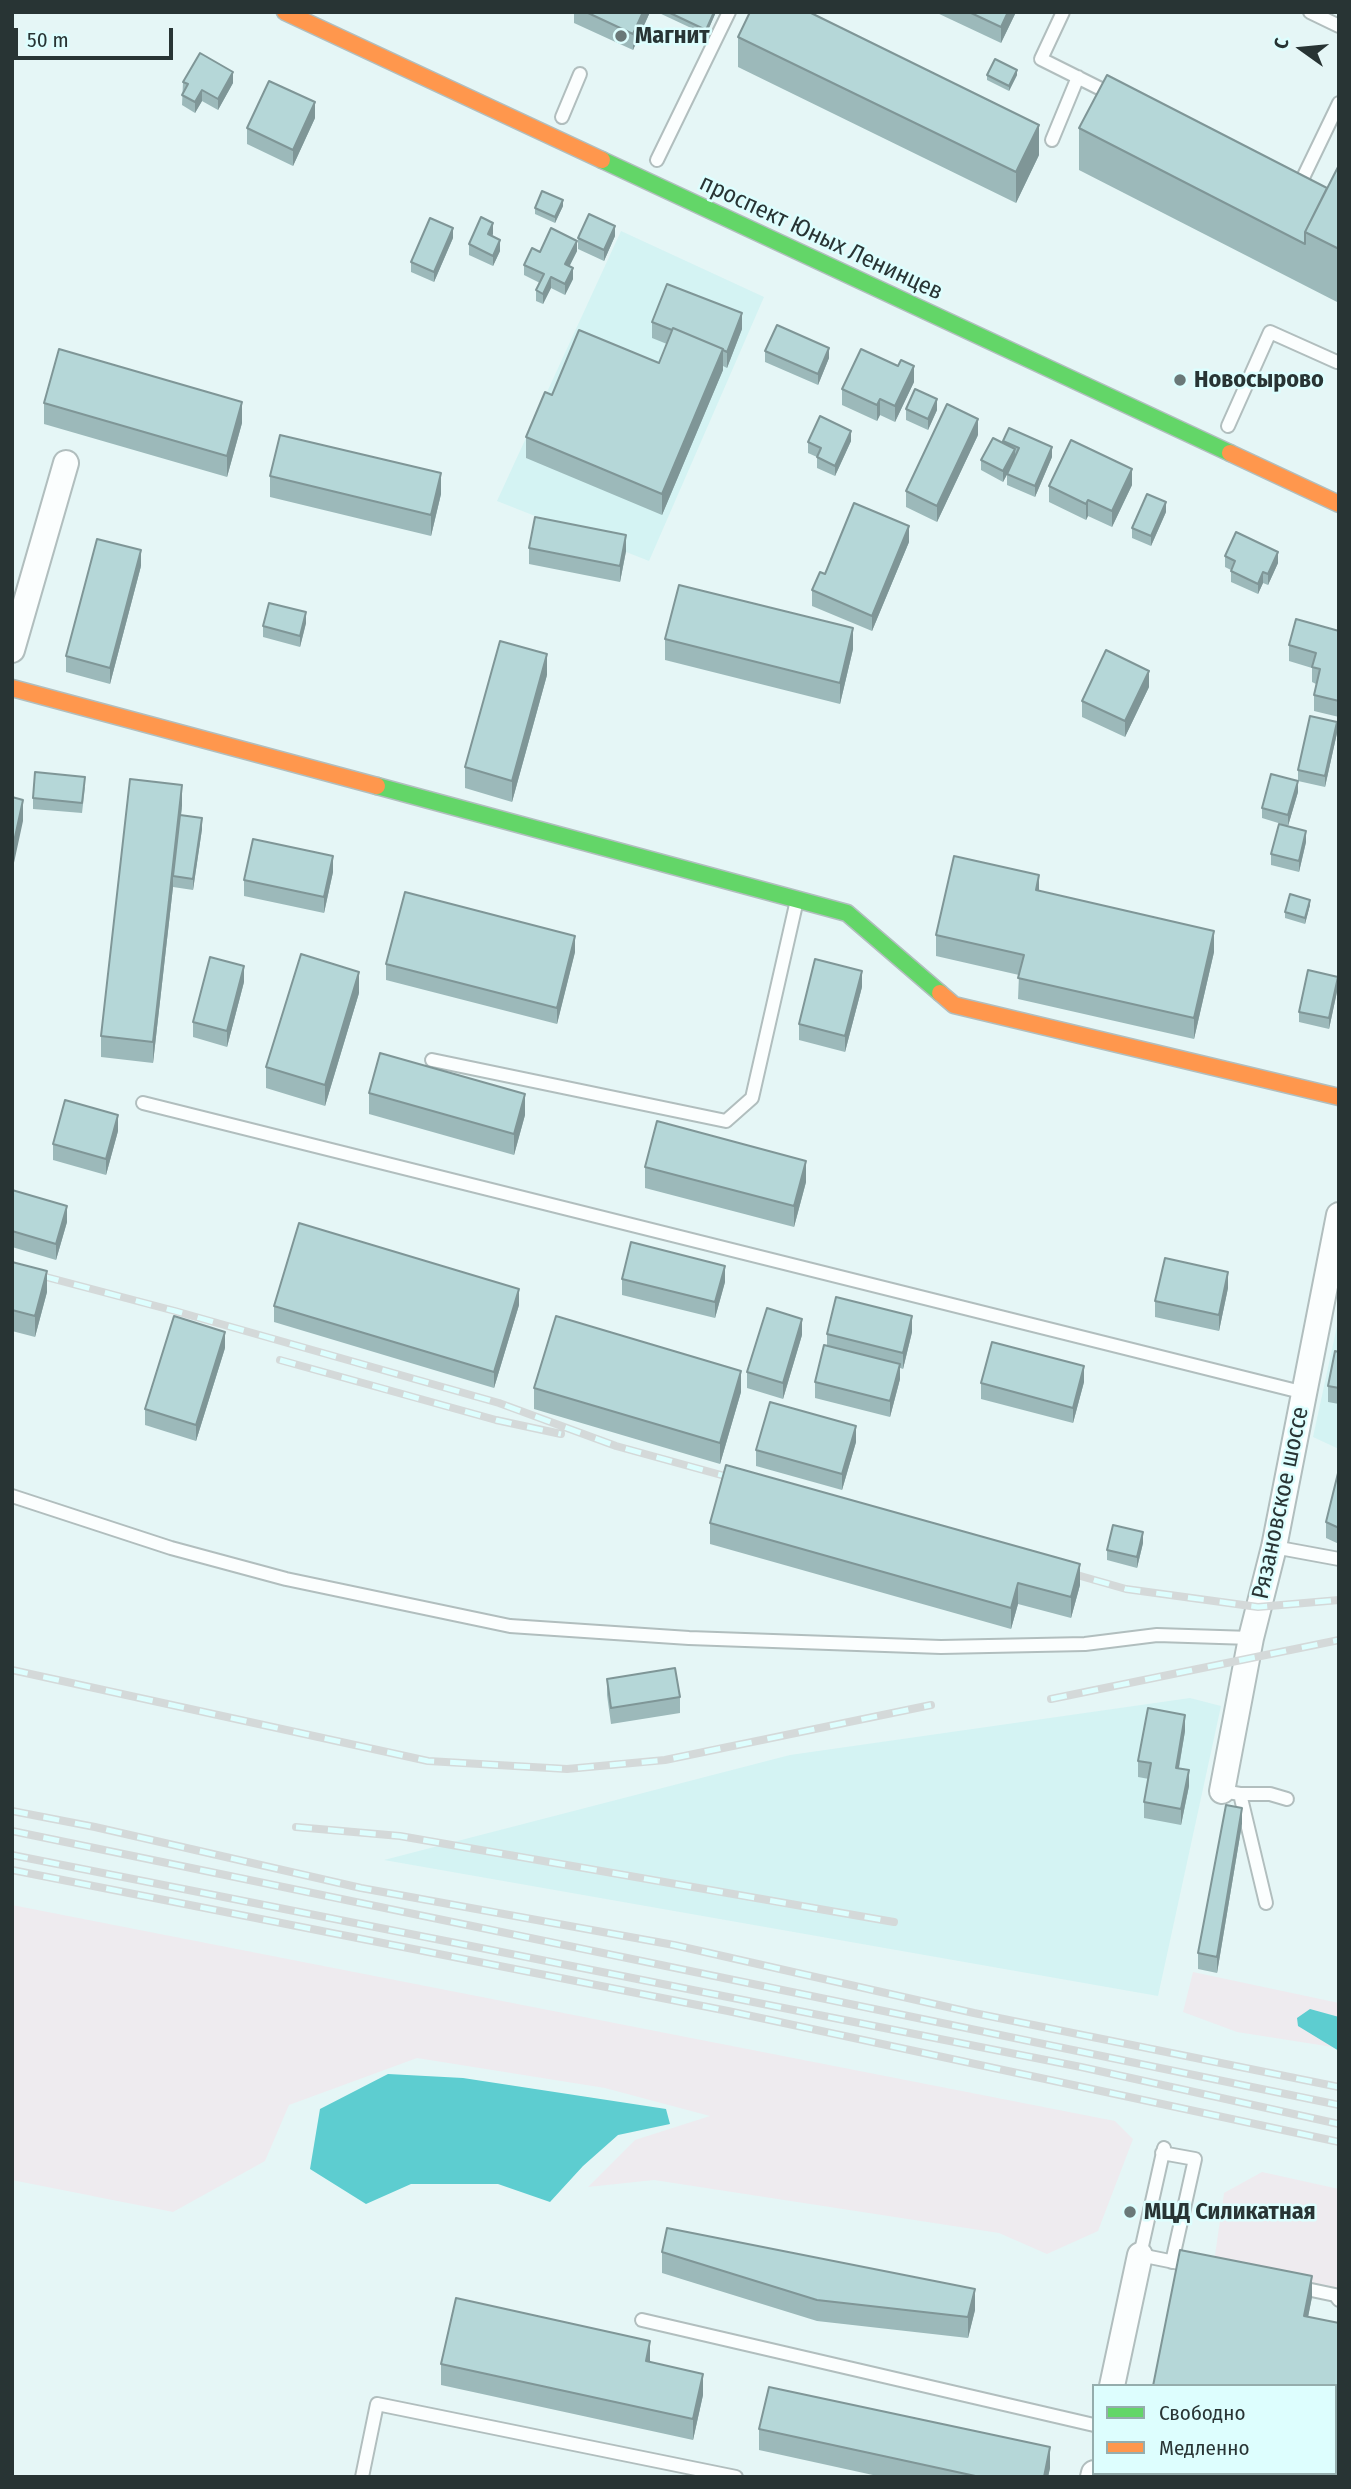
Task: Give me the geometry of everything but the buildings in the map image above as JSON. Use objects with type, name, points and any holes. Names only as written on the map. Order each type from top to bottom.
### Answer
[{"type":"street","name":"проспект Юных Ленинцев","points":[[285,12],[1339,504]]},
{"type":"street","points":[[12,649],[66,463]]},
{"type":"street","points":[[12,688],[847,914],[954,1005],[1339,1097]]},
{"type":"street","name":"Рязановское шоссе","points":[[1231,1792],[1251,1638],[1274,1547],[1339,1215]]},
{"type":"street","points":[[1112,2384],[1140,2255]]},
{"type":"lane","points":[[657,161],[729,12]]},
{"type":"lane","points":[[1063,12],[1041,59],[1127,101]]},
{"type":"lane","points":[[1310,12],[1339,26]]},
{"type":"lane","points":[[562,116],[580,74]]},
{"type":"lane","points":[[1052,140],[1078,77]]},
{"type":"lane","points":[[1287,180],[1299,186],[1339,103]]},
{"type":"lane","points":[[1228,426],[1270,332],[1336,362]]},
{"type":"lane","points":[[432,1059],[726,1121],[752,1098],[797,900]]},
{"type":"lane","points":[[143,1103],[1305,1393]]},
{"type":"lane","points":[[12,1496],[172,1549],[286,1579],[510,1626],[689,1638],[941,1647],[1085,1644],[1157,1635],[1251,1638]]},
{"type":"lane","points":[[1274,1547],[1339,1559]]},
{"type":"lane","points":[[1266,1903],[1231,1792],[1270,1794],[1287,1799]]},
{"type":"lane","points":[[1172,2262],[1195,2159],[1163,2150],[1140,2255],[1172,2262],[1213,2270]]},
{"type":"lane","points":[[1281,2284],[1335,2295],[1339,2300]]},
{"type":"lane","points":[[642,2320],[1092,2425]]},
{"type":"lane","points":[[362,2477],[377,2404],[736,2477]]},
{"type":"shaded area","points":[[621,231],[764,297],[649,561],[497,501]]},
{"type":"shaded area","points":[[1339,1317],[1339,1449],[1313,1437]]},
{"type":"shaded area","points":[[1190,1698],[1221,1706],[1158,1996],[384,1860],[790,1755]]},
{"type":"shaded area","points":[[12,1905],[1115,2121],[1133,2139],[1098,2231],[1047,2254],[999,2233],[654,2180],[588,2187],[635,2140],[710,2116],[605,2088],[417,2058],[289,2105],[265,2161],[173,2212],[12,2180]]},
{"type":"shaded area","points":[[1193,1972],[1339,2003],[1339,2048],[1237,2032],[1183,2012]]},
{"type":"shaded area","points":[[1262,2172],[1339,2189],[1339,2291],[1214,2262],[1224,2193]]},
{"type":"water","points":[[1310,2009],[1339,2017],[1339,2051],[1298,2026],[1297,2018]]},
{"type":"water","points":[[388,2074],[463,2078],[666,2109],[670,2124],[618,2135],[583,2166],[550,2202],[498,2184],[411,2184],[366,2204],[310,2169],[320,2109]]},
{"type":"railway","points":[[12,1268],[175,1311],[499,1403],[616,1446],[743,1481]]},
{"type":"railway","points":[[280,1360],[496,1420],[561,1434]]},
{"type":"railway","points":[[1063,1571],[1126,1589],[1258,1607],[1339,1600]]},
{"type":"railway","points":[[1051,1699],[1339,1640]]},
{"type":"railway","points":[[12,1670],[428,1761],[567,1769],[665,1760],[931,1705]]},
{"type":"railway","points":[[12,1811],[95,1827],[361,1888],[674,1945],[974,2013],[1339,2087]]},
{"type":"railway","points":[[296,1827],[400,1836],[894,1922]]},
{"type":"railway","points":[[12,1831],[1339,2105]]},
{"type":"railway","points":[[12,1855],[1081,2067],[1339,2124]]},
{"type":"railway","points":[[12,1870],[728,2011],[1339,2142]]},
{"type":"traffic: fast","points":[[602,160],[1230,453]]},
{"type":"traffic: fast","points":[[377,786],[847,913],[940,993]]},
{"type":"traffic: slow","points":[[285,12],[602,160]]},
{"type":"traffic: slow","points":[[1230,453],[1339,504]]},
{"type":"traffic: slow","points":[[12,688],[377,786]]},
{"type":"traffic: slow","points":[[940,993],[954,1005],[1339,1097]]},
{"type":"place","name":"Магнит","points":[[621,36]]},
{"type":"place","name":"Новосырово","points":[[1180,380]]},
{"type":"place","name":"МЦД Силикатная","points":[[1130,2212]]}]
